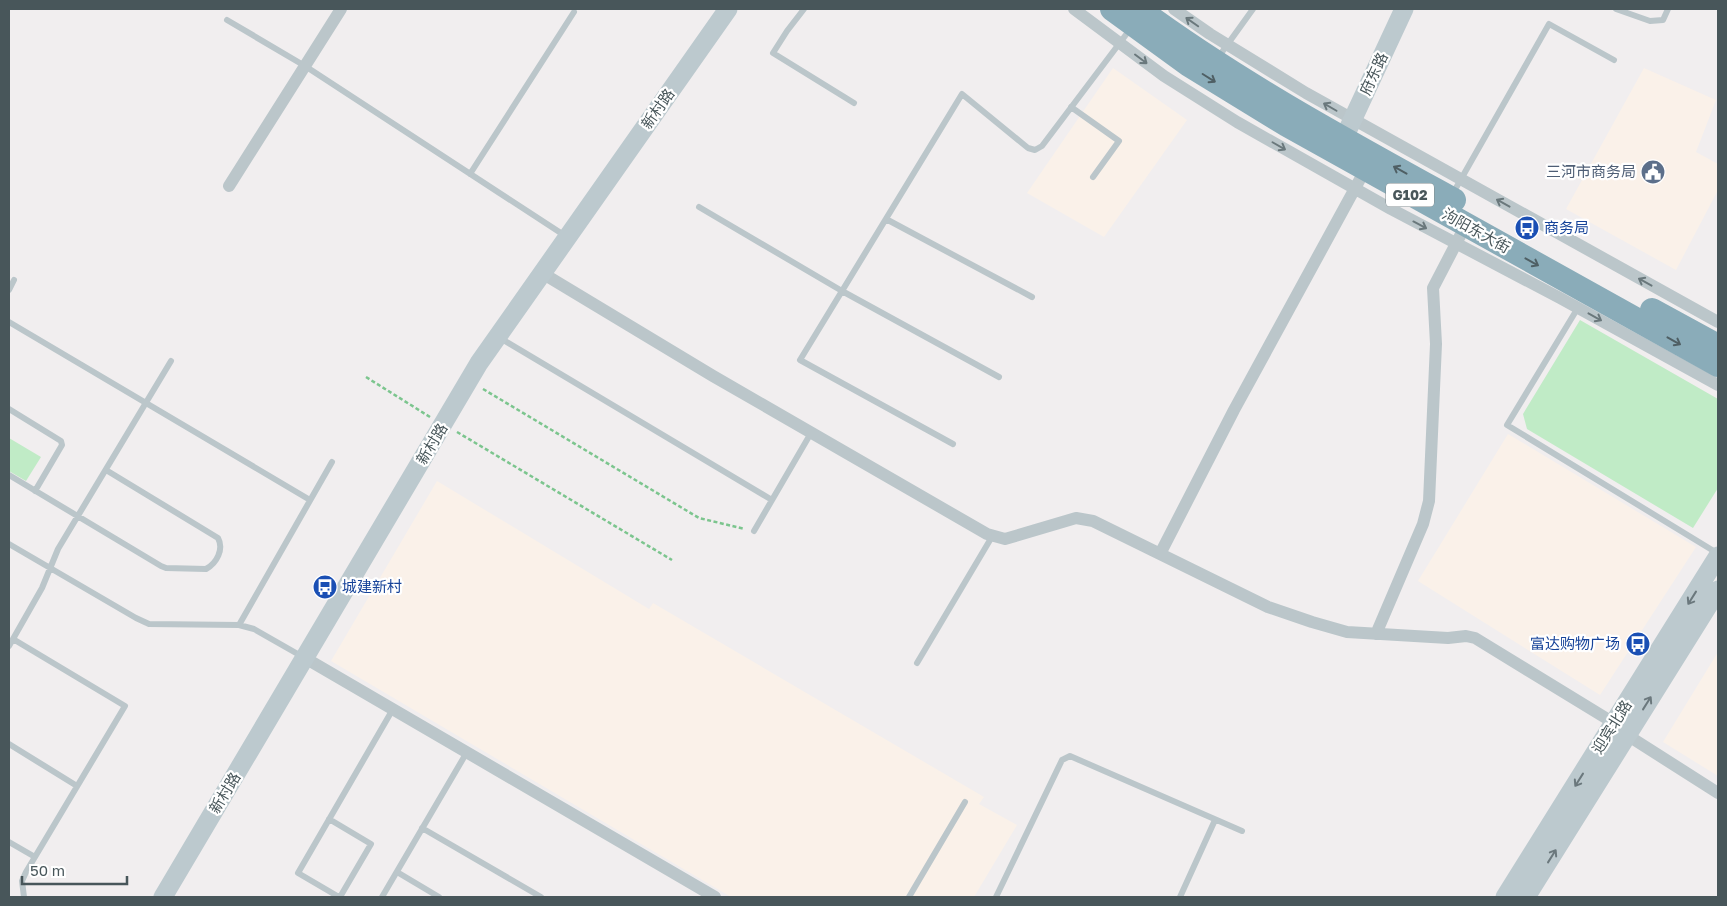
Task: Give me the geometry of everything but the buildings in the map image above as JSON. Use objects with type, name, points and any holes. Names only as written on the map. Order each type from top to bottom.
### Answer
[{"type":"highway","name":"泃阳东大街","points":[[1112,9],[1131,26],[1360,179],[1582,300],[1718,365]]},
{"type":"highway","name":"泃阳东大街","points":[[1131,26],[1221,53],[1348,129],[1456,189],[1718,346]]},
{"type":"street","points":[[229,186],[341,9]]},
{"type":"street","name":"新村路","points":[[163,897],[469,380],[728,9]]},
{"type":"street","points":[[1074,9],[1131,26]]},
{"type":"street","points":[[1174,9],[1221,53]]},
{"type":"street","name":"府东路","points":[[1348,129],[1404,9]]},
{"type":"street","points":[[1160,554],[1234,410],[1360,179]]},
{"type":"street","points":[[1456,189],[1718,322]]},
{"type":"street","points":[[1376,634],[1423,524],[1429,501],[1436,344],[1433,288],[1460,234]]},
{"type":"street","points":[[542,273],[713,376],[988,534],[1005,539],[1076,518],[1093,521],[1268,607],[1346,632],[1448,638],[1466,636],[1475,638],[1621,729],[1718,793]]},
{"type":"street","points":[[1582,300],[1718,385]]},
{"type":"street","name":"迎宾北路","points":[[1526,897],[1718,555]]},
{"type":"street","name":"迎宾北路","points":[[1505,897],[1718,590]]},
{"type":"street","points":[[305,658],[716,897]]},
{"type":"lane","points":[[804,9],[787,31],[773,54],[854,103]]},
{"type":"lane","points":[[1221,53],[1253,9]]},
{"type":"lane","points":[[1616,9],[1650,21],[1663,20],[1668,9]]},
{"type":"lane","points":[[470,174],[574,12]]},
{"type":"lane","points":[[227,20],[305,66],[568,238]]},
{"type":"lane","points":[[1456,189],[1549,24],[1614,60]]},
{"type":"lane","points":[[953,444],[800,360],[962,94],[1028,148],[1035,150],[1042,146],[1131,26]]},
{"type":"lane","points":[[1071,108],[1119,141],[1093,178]]},
{"type":"lane","points":[[699,207],[842,291],[999,377]]},
{"type":"lane","points":[[886,219],[1032,297]]},
{"type":"lane","points":[[9,290],[14,280]]},
{"type":"lane","points":[[1582,300],[1507,425],[1718,555]]},
{"type":"lane","points":[[9,322],[310,500]]},
{"type":"lane","points":[[498,336],[772,500]]},
{"type":"lane","points":[[9,646],[42,588],[58,549],[171,361]]},
{"type":"lane","points":[[9,409],[61,441],[62,445],[35,491]]},
{"type":"lane","points":[[754,531],[811,432]]},
{"type":"lane","points":[[239,625],[332,462]]},
{"type":"lane","points":[[9,475],[161,566],[206,569],[212,566],[221,550],[221,543],[218,538],[106,470]]},
{"type":"lane","points":[[917,663],[993,535]]},
{"type":"lane","points":[[9,544],[149,624],[239,625],[254,629],[305,658]]},
{"type":"lane","points":[[12,639],[125,706],[34,857],[22,881],[24,897]]},
{"type":"lane","points":[[329,819],[372,844],[340,897],[298,873],[329,819],[393,709]]},
{"type":"lane","points":[[9,744],[77,786]]},
{"type":"lane","points":[[382,897],[466,752]]},
{"type":"lane","points":[[996,897],[1062,760],[1070,756],[1242,831]]},
{"type":"lane","points":[[909,897],[964,802]]},
{"type":"lane","points":[[1180,897],[1215,820]]},
{"type":"lane","points":[[422,828],[541,897]]},
{"type":"lane","points":[[9,842],[34,857]]},
{"type":"lane","points":[[397,872],[439,897]]},
{"type":"path","points":[[366,377],[672,560]]},
{"type":"path","points":[[469,380],[699,518],[754,531]]},
{"type":"shaded area","points":[[1113,68],[1187,120],[1104,237],[1027,193]]},
{"type":"shaded area","name":"三河市商务局","points":[[1644,68],[1716,100],[1696,152],[1718,164],[1718,190],[1676,270],[1566,209]]},
{"type":"shaded area","points":[[1508,434],[1696,547],[1600,695],[1418,581]]},
{"type":"shaded area","points":[[437,481],[649,609],[653,603],[984,797],[979,804],[1017,825],[974,897],[731,897],[331,661]]},
{"type":"shaded area","points":[[1718,652],[1718,776],[1663,742]]},
{"type":"green space","points":[[1580,320],[1718,399],[1718,488],[1693,528],[1527,429],[1523,414]]},
{"type":"green space","points":[[9,438],[41,457],[26,481],[9,471]]},
{"type":"place","name":"三河市商务局","points":[[1653,172]]},
{"type":"place","name":"商务局","points":[[1527,228]]},
{"type":"place","name":"城建新村","points":[[325,587]]},
{"type":"place","name":"富达购物广场","points":[[1638,644]]}]
